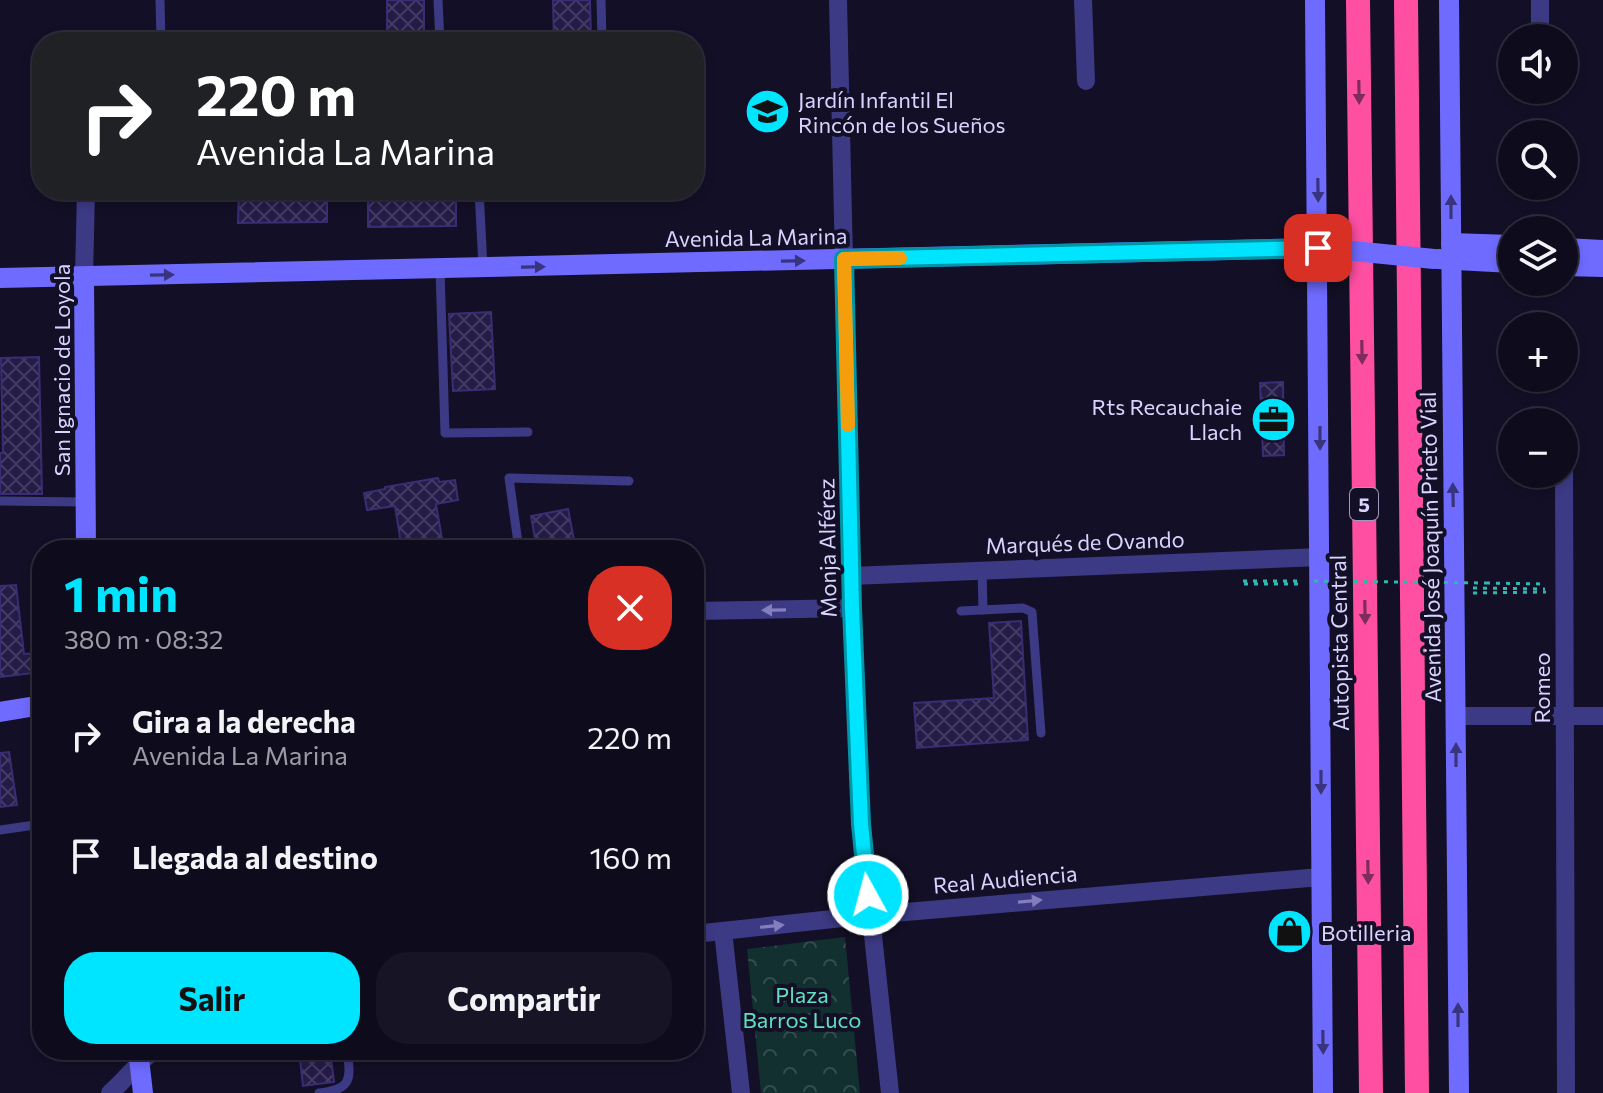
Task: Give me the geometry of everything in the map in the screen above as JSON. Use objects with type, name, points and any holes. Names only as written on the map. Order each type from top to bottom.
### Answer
[{"type":"highway","name":"Autopista Central","points":[[1358,0],[1371,1093]]},
{"type":"highway","points":[[1406,0],[1417,1093]]},
{"type":"main road","points":[[1315,0],[1323,1093]]},
{"type":"main road","name":"Avenida José Joaquín Prieto Vial","points":[[1449,0],[1445,254],[1456,716],[1459,1093]]},
{"type":"main road","name":"Avenida La Marina","points":[[1445,254],[1498,247]]},
{"type":"main road","name":"Avenida La Marina","points":[[0,278],[1318,248],[1445,254],[1498,261]]},
{"type":"main road","points":[[1578,249],[1603,250]]},
{"type":"main road","points":[[1578,266],[1603,267]]},
{"type":"main road","name":"San Ignacio de Loyola","points":[[84,277],[86,540]]},
{"type":"main road","points":[[0,712],[32,707]]},
{"type":"main road","points":[[143,1093],[144,1060]]},
{"type":"street","name":"Monja Alférez","points":[[838,0],[851,576],[861,824],[890,1093]]},
{"type":"street","points":[[1083,0],[1086,81]]},
{"type":"street","points":[[1540,0],[1540,24]]},
{"type":"street","name":"San Ignacio de Loyola","points":[[84,277],[86,200]]},
{"type":"street","name":"Romeo","points":[[1562,488],[1553,588],[1565,716],[1566,1093]]},
{"type":"street","name":"Marqués de Ovando","points":[[851,576],[1321,557]]},
{"type":"street","points":[[704,611],[852,608]]},
{"type":"street","points":[[1456,716],[1603,716]]},
{"type":"street","name":"Real Audiencia","points":[[704,933],[870,915],[1321,877]]},
{"type":"street","points":[[723,931],[741,1093]]},
{"type":"street","points":[[110,1093],[130,1076],[140,1060]]},
{"type":"lane","points":[[160,0],[161,32]]},
{"type":"lane","points":[[438,0],[440,32]]},
{"type":"lane","points":[[601,0],[602,32]]},
{"type":"lane","points":[[480,200],[483,268]]},
{"type":"lane","points":[[440,269],[445,433],[528,432]]},
{"type":"lane","points":[[518,540],[509,478],[629,481]]},
{"type":"lane","points":[[0,501],[86,502]]},
{"type":"lane","points":[[982,570],[983,610]]},
{"type":"lane","points":[[961,611],[1023,608],[1032,612],[1041,733]]},
{"type":"lane","points":[[0,830],[32,825]]},
{"type":"lane","points":[[319,1093],[336,1091],[345,1084],[350,1070],[348,1060]]},
{"type":"path","points":[[1280,584],[1242,584],[1242,581],[1300,581]]},
{"type":"path","points":[[1314,581],[1553,588]]},
{"type":"path","points":[[1486,586],[1472,588],[1472,593],[1553,588]]},
{"type":"green space","name":"Plaza Barros Luco","points":[[845,937],[860,1093],[761,1093],[747,949]]},
{"type":"building","points":[[387,0],[424,0],[424,32],[387,32]]},
{"type":"building","points":[[553,0],[590,0],[591,32],[554,32]]},
{"type":"building","points":[[239,200],[327,200],[327,222],[238,223]]},
{"type":"building","points":[[368,200],[456,200],[456,226],[368,227]]},
{"type":"building","points":[[491,312],[495,389],[453,391],[449,314]]},
{"type":"building","points":[[39,357],[42,494],[0,494],[0,453],[3,453],[1,358]]},
{"type":"building","name":"Rts Recauchaie Llach","points":[[1283,382],[1284,455],[1263,456],[1260,383]]},
{"type":"building","points":[[438,478],[439,482],[455,480],[458,500],[436,504],[442,540],[400,540],[395,506],[367,510],[364,493]]},
{"type":"building","points":[[568,509],[574,540],[535,540],[531,516]]},
{"type":"building","points":[[16,585],[24,654],[32,653],[32,673],[0,677],[0,586]]},
{"type":"building","points":[[1021,621],[1028,740],[917,748],[914,703],[994,698],[989,623]]},
{"type":"building","points":[[9,752],[17,805],[0,807],[0,753]]},
{"type":"building","name":"Botilleria","points":[[1301,919],[1303,944],[1278,945],[1277,921]]},
{"type":"building","points":[[300,1060],[331,1060],[334,1082],[303,1086]]},
{"type":"slow traffic","points":[[848,425],[844,259],[900,258]]},
{"type":"place","name":"Jardín Infantil El Rincón de los Sueños","points":[[767,112]]},
{"type":"place","name":"Rts Recauchaie Llach","points":[[1273,419]]},
{"type":"place","name":"Botilleria","points":[[1290,932]]},
{"type":"route","points":[[868,895],[861,824],[852,608],[844,259],[1318,248]]}]
